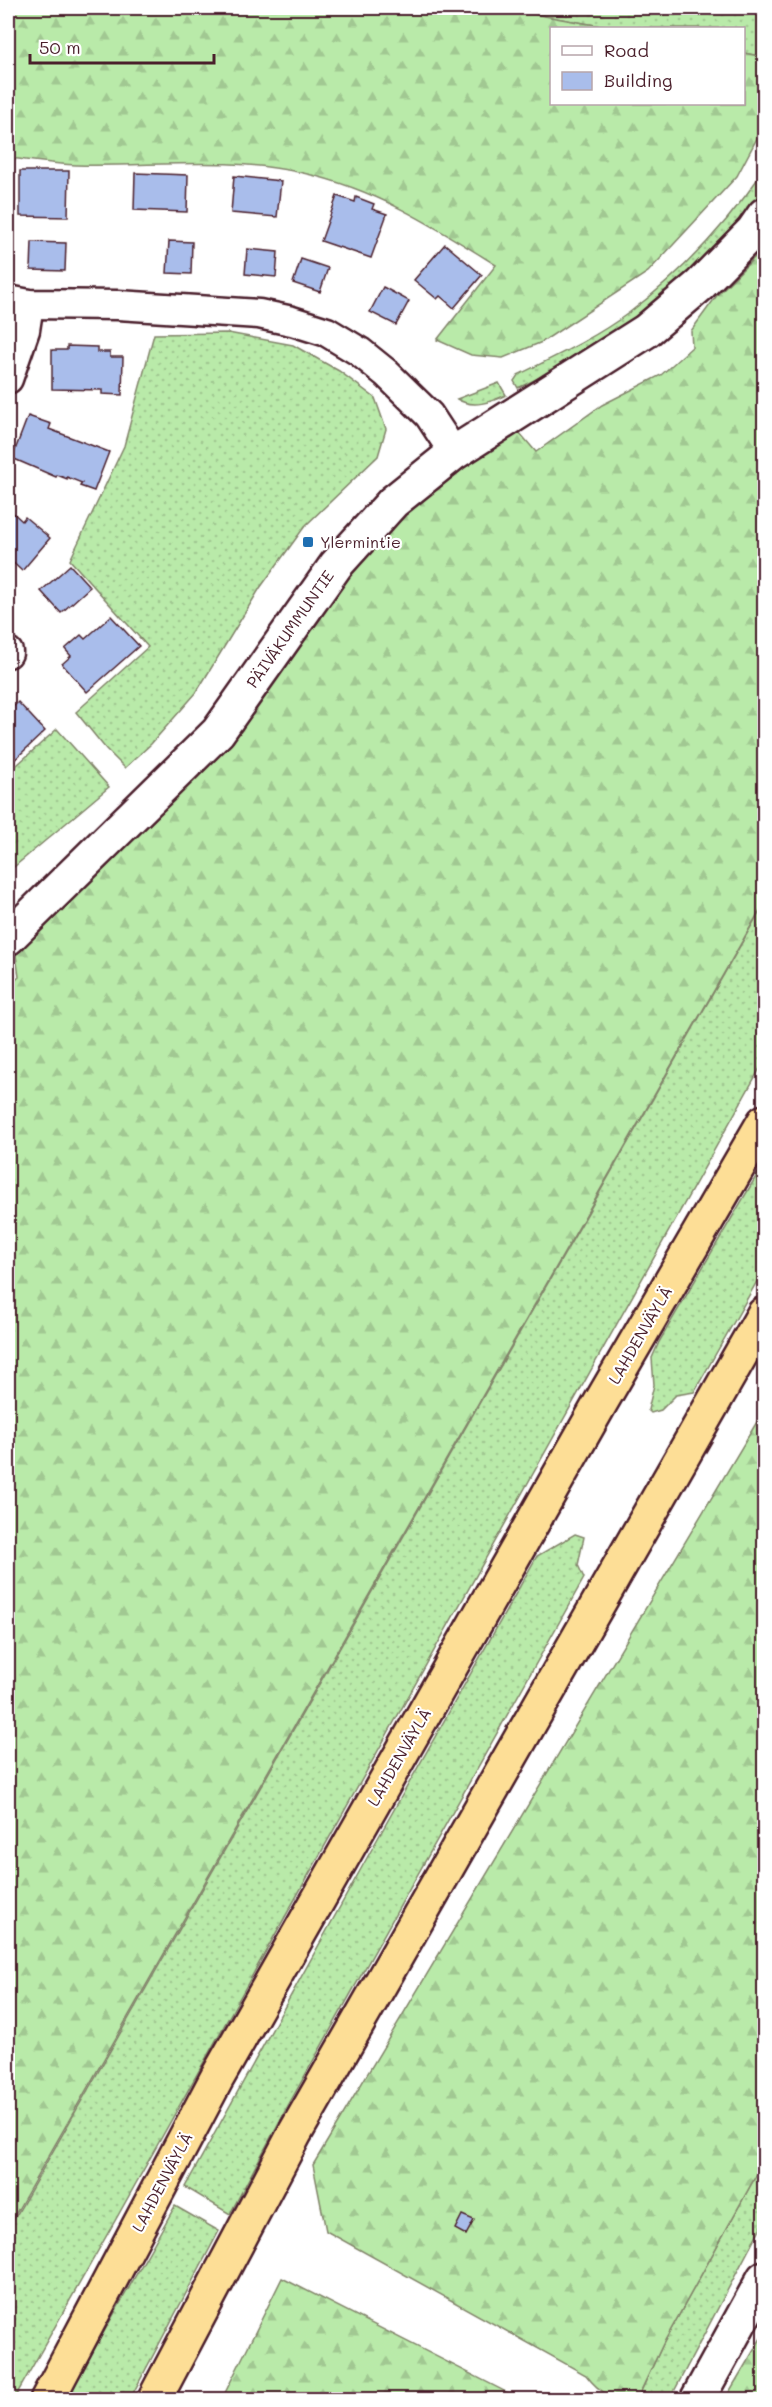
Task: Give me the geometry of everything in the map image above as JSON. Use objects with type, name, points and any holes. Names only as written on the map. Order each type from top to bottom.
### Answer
[{"type":"highway","name":"LAHDENVÄYLÄ","points":[[46,2400],[229,2058],[601,1402],[765,1122]]},
{"type":"highway","points":[[154,2400],[295,2133],[765,1314]]},
{"type":"street","name":"PÄIVÄKUMMUNTIE","points":[[8,938],[218,732],[336,565],[393,502],[454,453],[646,332],[700,285],[753,231],[765,215]]},
{"type":"street","points":[[8,379],[26,330],[18,302],[259,314],[327,332],[360,352],[386,373],[429,415],[454,453]]},
{"type":"street","points":[[698,2400],[765,2278]]},
{"type":"green space","points":[[8,8],[500,8],[606,27],[550,27],[550,105],[745,105],[745,53],[764,57],[764,125],[737,176],[648,272],[542,342],[503,358],[471,355],[437,340],[496,265],[450,236],[380,199],[330,180],[275,168],[190,163],[76,165],[8,158]]},
{"type":"green space","points":[[500,8],[764,8],[764,57],[745,53],[745,27],[606,27]]},
{"type":"green space","points":[[764,170],[764,189],[742,221],[692,275],[652,309],[568,364],[518,388],[514,381],[518,375],[603,330],[630,312],[668,281],[703,247]]},
{"type":"green space","points":[[764,248],[764,903],[8,2227],[8,987],[19,977],[13,933],[218,732],[336,565],[508,419],[536,452],[602,405],[661,375],[692,347],[691,331],[718,294]]},
{"type":"green space","points":[[228,333],[293,345],[339,371],[375,398],[386,429],[378,456],[305,526],[260,588],[196,693],[151,744],[125,768],[76,712],[148,647],[70,560],[124,446],[154,334]]},
{"type":"green space","points":[[499,383],[506,395],[494,400],[469,404],[457,399]]},
{"type":"green space","points":[[57,729],[109,787],[8,872],[8,773]]},
{"type":"green space","points":[[764,904],[764,1061],[116,2219],[14,2399],[8,2399],[8,2230]]},
{"type":"green space","points":[[764,1163],[764,1269],[694,1392],[676,1395],[661,1410],[651,1413],[648,1410],[654,1385],[652,1358],[659,1342]]},
{"type":"green space","points":[[764,1410],[764,2161],[663,2344],[637,2399],[614,2397],[602,2391],[586,2375],[326,2231],[313,2165]]},
{"type":"green space","points":[[575,1534],[584,1537],[578,1565],[584,1578],[285,2111],[230,2214],[185,2187],[537,1556]]},
{"type":"green space","points":[[764,2161],[764,2221],[670,2399],[637,2400],[663,2344]]},
{"type":"green space","points":[[175,2206],[219,2231],[130,2399],[66,2399]]},
{"type":"green space","points":[[282,2278],[520,2399],[222,2399]]},
{"type":"green space","points":[[764,2333],[764,2399],[725,2399]]},
{"type":"building","points":[[20,171],[69,171],[68,217],[20,216]]},
{"type":"building","points":[[135,173],[188,175],[187,212],[134,210]]},
{"type":"building","points":[[234,176],[281,181],[277,217],[231,213]]},
{"type":"building","points":[[337,196],[355,202],[356,197],[374,204],[372,209],[387,214],[371,258],[321,241]]},
{"type":"building","points":[[169,241],[192,242],[191,274],[167,273]]},
{"type":"building","points":[[32,242],[66,243],[65,271],[31,270]]},
{"type":"building","points":[[445,244],[482,275],[454,308],[440,296],[437,299],[414,280]]},
{"type":"building","points":[[247,249],[278,252],[276,277],[245,274]]},
{"type":"building","points":[[301,259],[328,268],[320,292],[293,283]]},
{"type":"building","points":[[383,287],[409,301],[396,325],[370,312]]},
{"type":"building","points":[[67,346],[97,347],[97,352],[110,352],[110,357],[123,357],[122,395],[102,394],[102,390],[52,389],[52,350],[67,350]]},
{"type":"building","points":[[28,416],[51,424],[49,429],[109,452],[94,491],[80,486],[82,483],[67,477],[67,479],[57,475],[56,477],[12,458]]},
{"type":"building","points":[[8,508],[22,521],[25,517],[50,538],[22,571],[8,558]]},
{"type":"building","points":[[70,565],[90,587],[61,613],[41,591]]},
{"type":"building","points":[[111,616],[139,646],[87,692],[62,664],[71,656],[65,649],[81,635],[85,639]]},
{"type":"building","points":[[18,702],[45,731],[8,766],[8,712]]},
{"type":"building","points":[[462,2215],[474,2220],[466,2235],[455,2229]]},
{"type":"place","name":"Ylermintie","points":[[308,542]]}]
